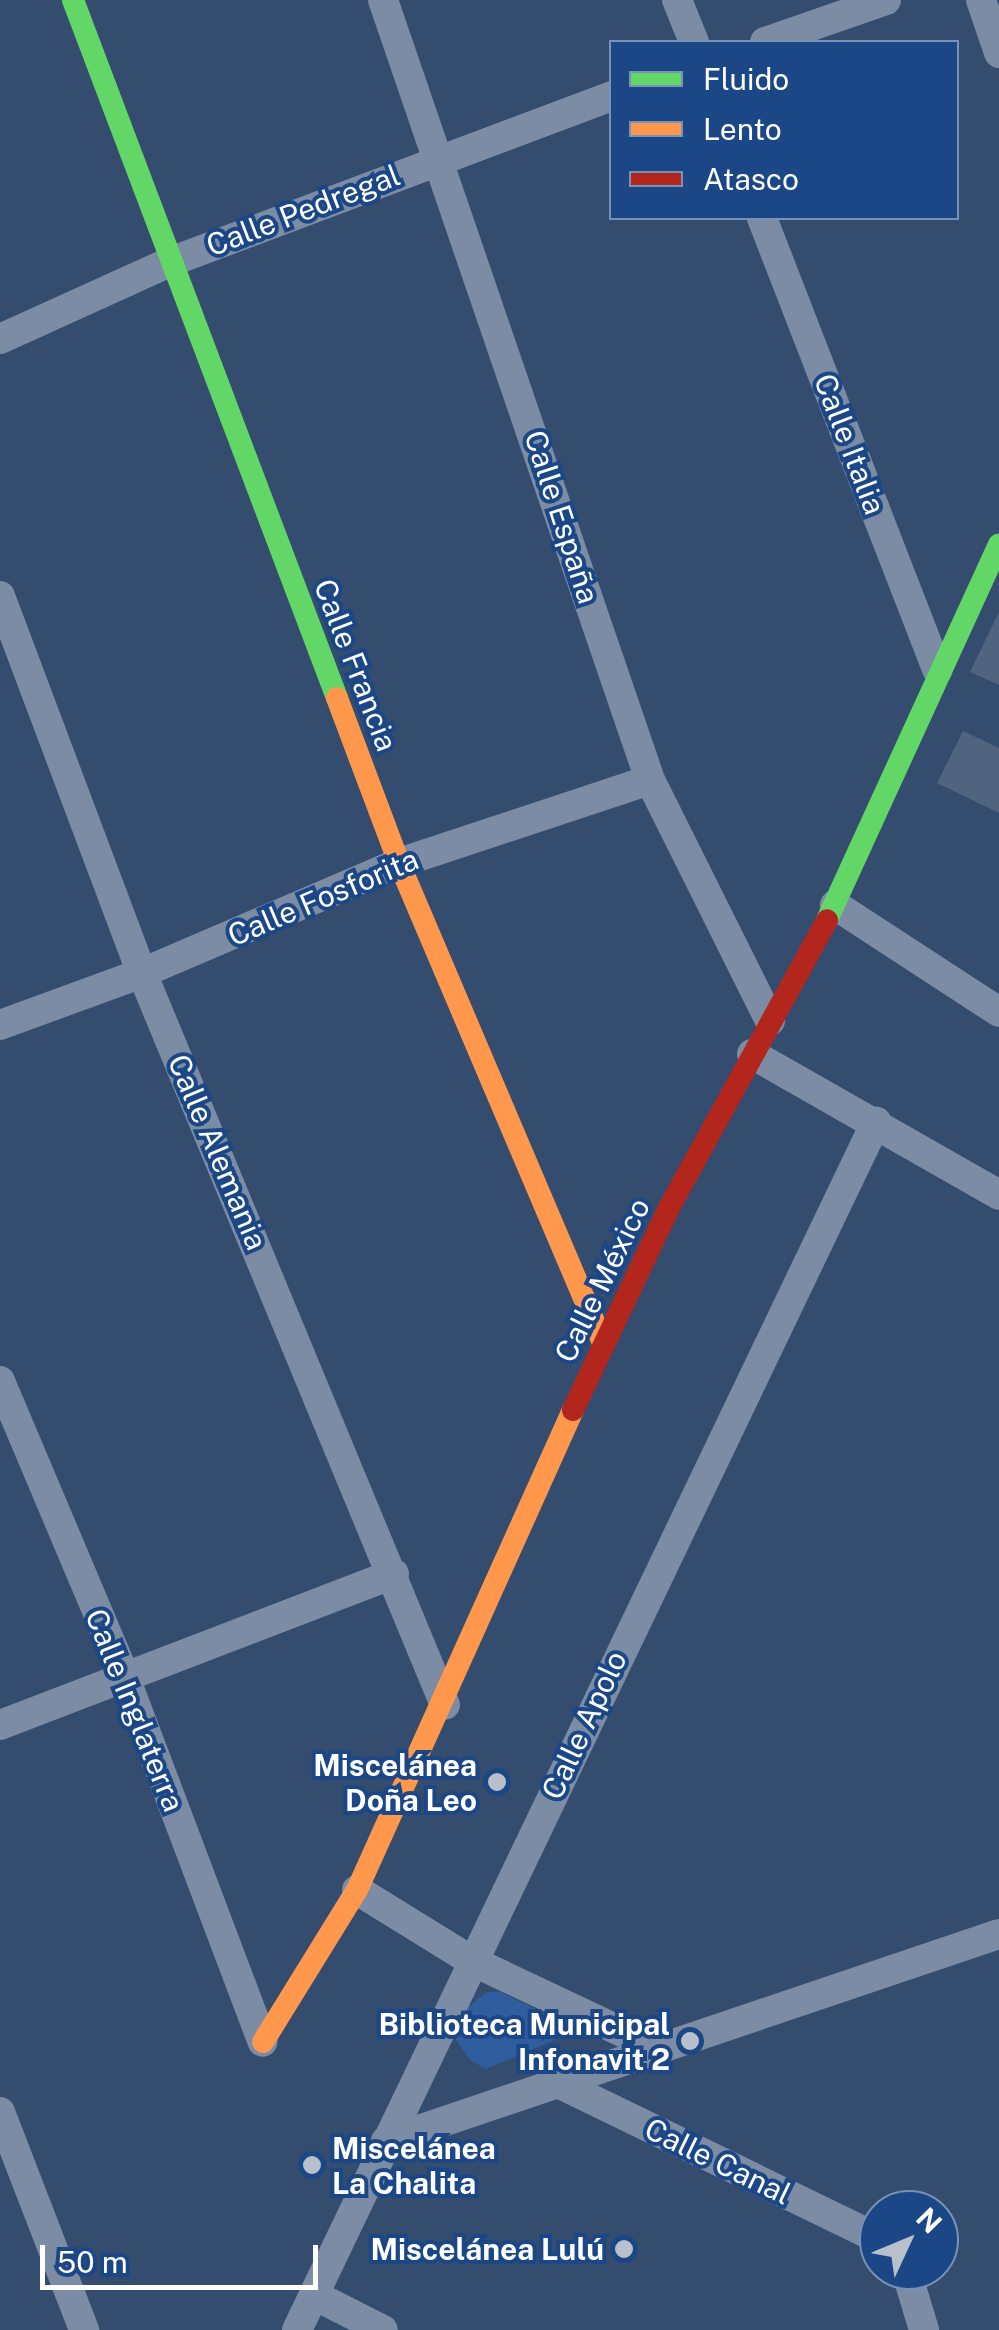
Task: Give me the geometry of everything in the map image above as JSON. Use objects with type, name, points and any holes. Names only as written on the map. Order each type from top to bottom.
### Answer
[{"type":"street","name":"Calle Francia","points":[[73,0],[399,863],[603,1344]]},
{"type":"street","name":"Calle España","points":[[383,0],[442,156],[650,780],[770,1021]]},
{"type":"street","points":[[678,0],[693,40]]},
{"type":"street","points":[[771,40],[886,0]]},
{"type":"street","points":[[981,0],[999,53]]},
{"type":"street","name":"Calle Pedregal","points":[[0,339],[170,262],[442,156],[609,97]]},
{"type":"street","name":"Calle Italia","points":[[763,220],[938,670]]},
{"type":"street","name":"Calle México","points":[[263,2042],[357,1890],[445,1705],[603,1344],[752,1054],[835,905],[938,670],[999,545]]},
{"type":"street","name":"Calle Alemania","points":[[0,596],[142,973],[445,1705]]},
{"type":"street","name":"Calle Fosforita","points":[[0,1025],[142,973],[399,863],[650,780]]},
{"type":"street","points":[[835,905],[999,1012]]},
{"type":"street","points":[[752,1054],[999,1195]]},
{"type":"street","name":"Calle Apolo","points":[[297,2330],[876,1122]]},
{"type":"street","name":"Calle Inglaterra","points":[[0,1382],[124,1675],[263,2042]]},
{"type":"street","points":[[0,1726],[394,1574]]},
{"type":"street","points":[[357,1890],[472,1961],[656,2048]]},
{"type":"street","points":[[386,2140],[999,1934]]},
{"type":"street","name":"Calle Canal","points":[[558,2083],[859,2229]]},
{"type":"street","points":[[0,2112],[84,2330]]},
{"type":"street","points":[[912,2290],[924,2330]]},
{"type":"street","points":[[314,2294],[383,2330]]},
{"type":"shaded area","points":[[487,1992],[500,1992],[579,2030],[486,2069],[470,2060],[450,2031],[455,2017]]},
{"type":"building","points":[[999,612],[999,685],[970,672]]},
{"type":"building","points":[[963,731],[999,748],[999,813],[937,783]]},
{"type":"traffic: fast","points":[[73,0],[337,698]]},
{"type":"traffic: fast","points":[[827,920],[999,545]]},
{"type":"traffic: slow","points":[[337,698],[399,863],[603,1343]]},
{"type":"traffic: slow","points":[[263,2042],[357,1890],[573,1410]]},
{"type":"traffic: jam","points":[[573,1410],[670,1206],[827,920]]},
{"type":"place","name":"Miscelánea Doña Leo","points":[[497,1782]]},
{"type":"place","name":"Biblioteca Municipal Infonavit 2","points":[[690,2041]]},
{"type":"place","name":"Miscelánea La Chalita","points":[[312,2165]]},
{"type":"place","name":"Miscelánea Lulú","points":[[624,2249]]}]
